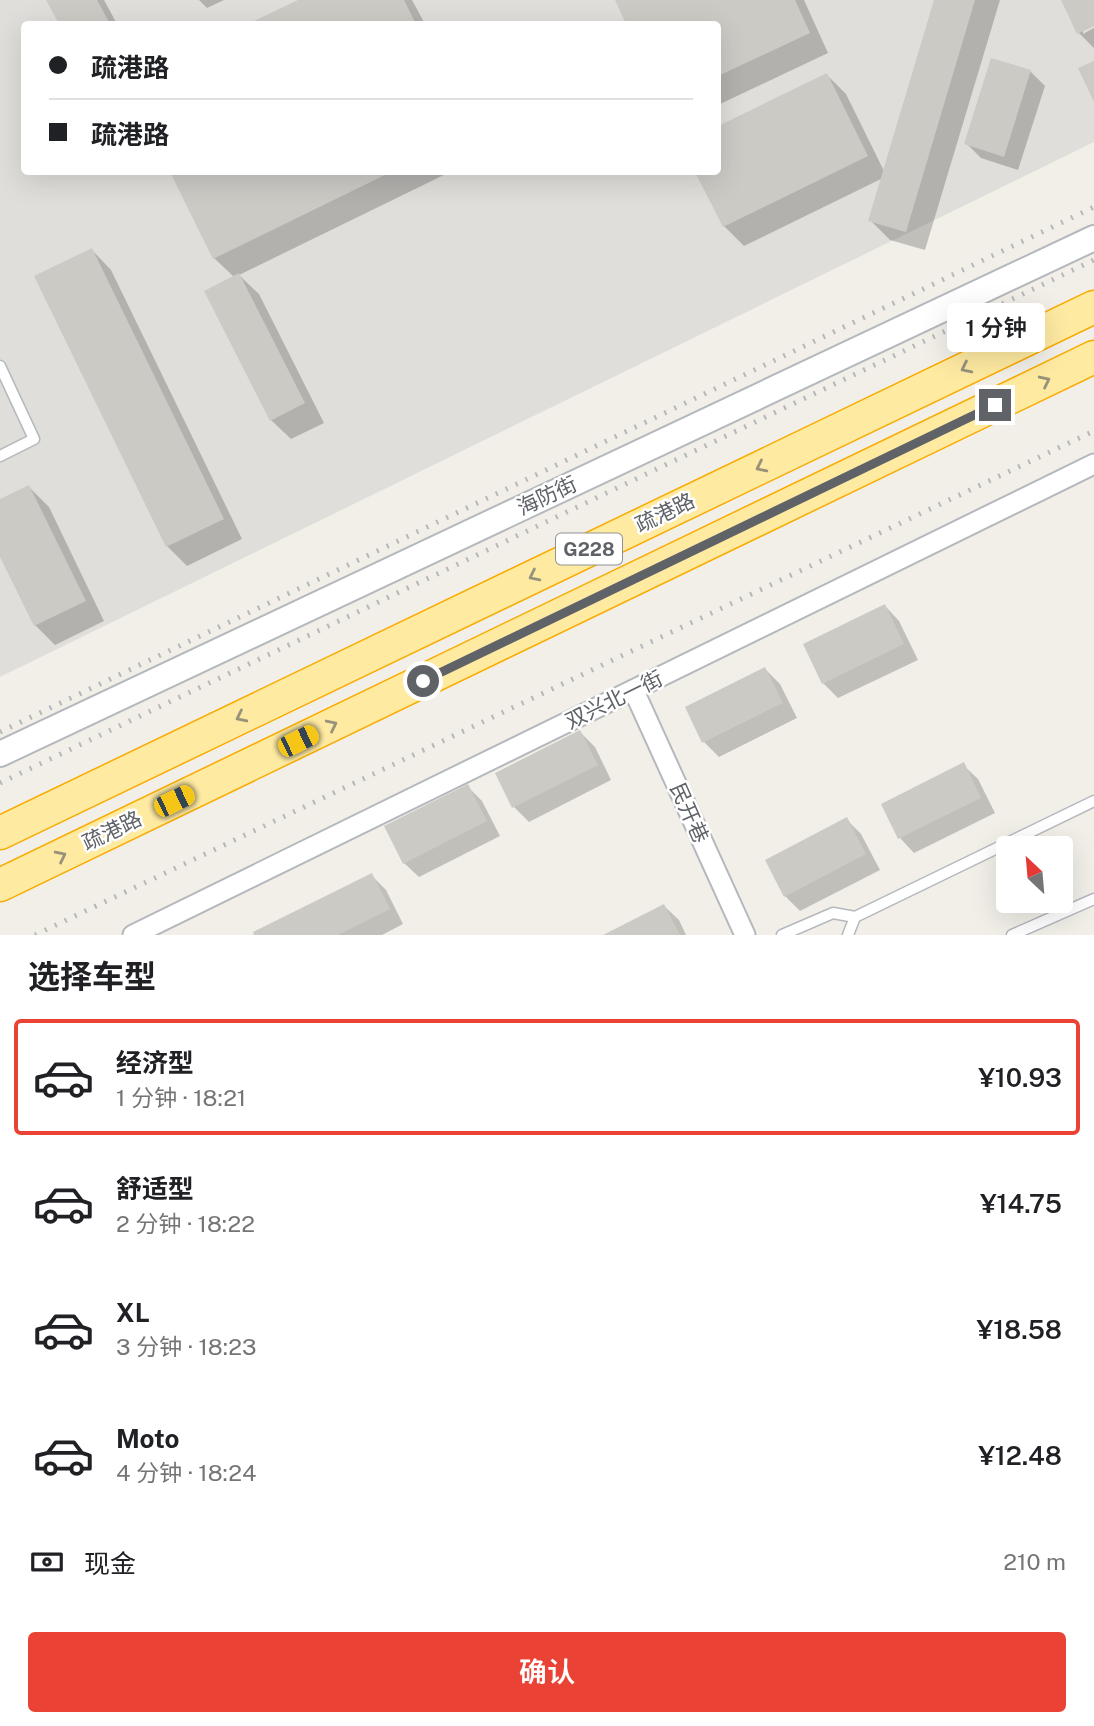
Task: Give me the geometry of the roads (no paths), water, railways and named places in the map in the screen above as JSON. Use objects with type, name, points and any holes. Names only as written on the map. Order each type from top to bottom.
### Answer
[{"type":"highway","name":"疏港路","points":[[0,833],[1094,307]]},
{"type":"highway","name":"疏港路","points":[[0,885],[1094,357]]},
{"type":"highway","name":"疏港路","points":[[0,821],[85,792]]},
{"type":"street","name":"海防街","points":[[0,754],[1094,238]]},
{"type":"street","name":"双兴北一街","points":[[133,935],[1094,464]]},
{"type":"street","name":"民开巷","points":[[634,691],[745,935]]},
{"type":"lane","points":[[0,366],[34,439],[0,456]]},
{"type":"lane","points":[[782,935],[833,913],[855,917],[1094,801]]},
{"type":"lane","points":[[1012,935],[1094,899]]},
{"type":"lane","points":[[848,935],[855,917]]},
{"type":"railway","points":[[0,732],[1094,207]]},
{"type":"railway","points":[[0,783],[1094,260]]},
{"type":"railway","points":[[35,935],[1094,431]]}]
